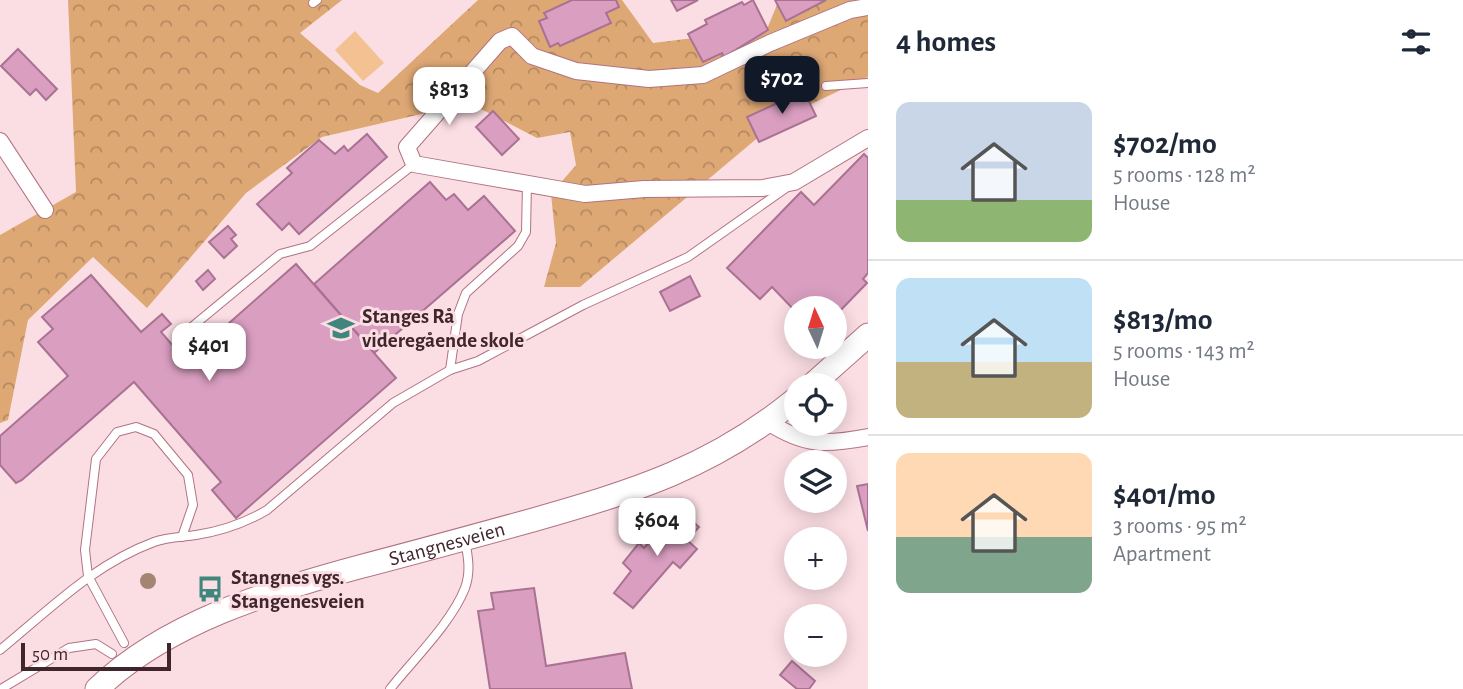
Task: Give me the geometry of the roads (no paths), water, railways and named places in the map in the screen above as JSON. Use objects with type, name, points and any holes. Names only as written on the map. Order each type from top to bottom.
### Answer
[{"type":"main road","points":[[826,373],[868,335]]},
{"type":"main road","name":"Stangnesveien","points":[[97,689],[170,637],[231,606],[313,579],[465,539],[667,479],[722,452],[784,409]]},
{"type":"street","points":[[868,7],[850,10],[770,43],[703,75],[649,79],[576,71],[532,55],[512,36],[500,41],[407,147],[414,164],[585,194],[644,189],[763,188],[794,182],[868,138]]},
{"type":"street","points":[[0,141],[44,211]]},
{"type":"street","points":[[768,422],[790,437],[813,442],[834,443],[868,437]]},
{"type":"lane","points":[[826,86],[868,83]]},
{"type":"lane","points":[[182,335],[280,254],[310,246],[414,164]]},
{"type":"lane","points":[[0,650],[88,576],[126,553],[158,540],[244,524],[267,510],[393,403],[450,370],[478,361],[583,305],[688,257],[794,182]]},
{"type":"lane","points":[[450,370],[458,314],[466,293],[518,246],[526,232],[527,184]]},
{"type":"lane","points":[[124,643],[88,576],[85,550],[96,459],[117,432],[136,427],[154,434],[188,475],[193,505],[183,537]]},
{"type":"lane","points":[[390,689],[443,623],[465,589],[469,573],[465,539]]},
{"type":"lane","points":[[1,689],[69,648],[96,644],[112,654]]},
{"type":"place","name":"Stanges Rå videregående skole","points":[[341,328]]},
{"type":"place","name":"Stangnes vgs. Stangenesveien","points":[[210,589]]}]
